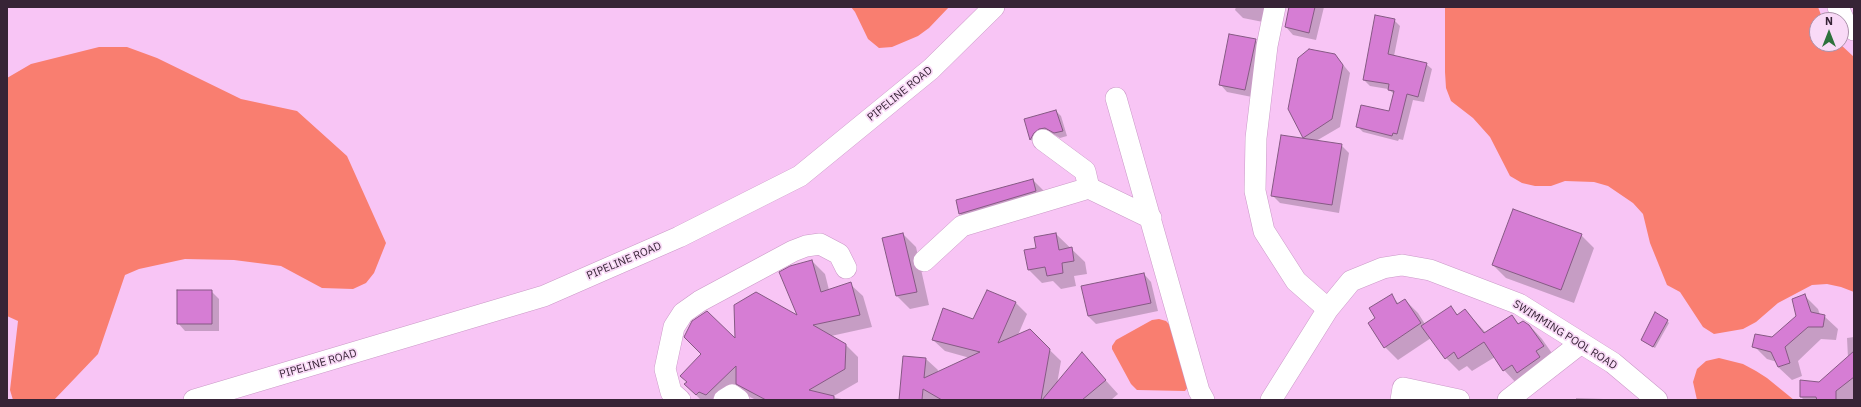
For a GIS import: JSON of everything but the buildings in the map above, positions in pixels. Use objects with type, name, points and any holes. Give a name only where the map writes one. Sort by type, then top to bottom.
[{"type":"lane","name":"PIPELINE ROAD","points":[[194,400],[544,296],[679,237],[800,176],[931,69],[994,7]]},
{"type":"lane","points":[[1275,7],[1267,46],[1256,138],[1255,191],[1264,231],[1296,281],[1328,309]]},
{"type":"lane","points":[[1838,7],[1845,23],[1854,30]]},
{"type":"lane","points":[[1116,98],[1199,391],[1204,400]]},
{"type":"lane","points":[[1043,140],[1085,172],[1089,188]]},
{"type":"lane","points":[[924,261],[962,226],[1089,188],[1151,218]]},
{"type":"lane","points":[[680,400],[671,392],[665,369],[674,327],[683,313],[700,301],[793,251],[806,246],[820,244],[839,254],[846,268]]},
{"type":"lane","name":"SWIMMING POOL ROAD","points":[[1270,400],[1328,309],[1351,281],[1383,268],[1402,265],[1430,270],[1519,304],[1613,363],[1657,400]]},
{"type":"lane","points":[[1508,400],[1581,343]]},
{"type":"lane","points":[[1401,400],[1403,388],[1459,400]]},
{"type":"lane","points":[[724,400],[732,395],[739,400]]},
{"type":"shaded area","points":[[851,7],[949,7],[929,28],[918,36],[892,47],[879,48],[868,39]]},
{"type":"shaded area","points":[[1445,7],[1818,7],[1820,12],[1809,12],[1809,52],[1849,52],[1854,57],[1854,292],[1827,284],[1812,285],[1778,303],[1756,322],[1743,329],[1714,334],[1703,327],[1680,292],[1667,285],[1650,243],[1643,214],[1633,203],[1608,186],[1594,182],[1565,181],[1551,186],[1535,186],[1522,183],[1510,176],[1490,137],[1473,118],[1451,101],[1446,88]]},
{"type":"shaded area","points":[[99,47],[127,47],[157,58],[241,99],[297,111],[347,156],[386,243],[374,273],[366,283],[353,289],[322,288],[281,266],[234,260],[185,259],[139,269],[125,275],[98,354],[54,400],[13,400],[10,390],[18,321],[7,316],[7,78],[31,64]]},
{"type":"shaded area","points":[[1159,319],[1166,321],[1172,327],[1189,386],[1185,391],[1137,390],[1131,384],[1112,349],[1112,346],[1116,340],[1152,320]]},
{"type":"shaded area","points":[[1719,358],[1743,364],[1756,371],[1794,400],[1697,400],[1693,382],[1697,369],[1706,361]]}]
